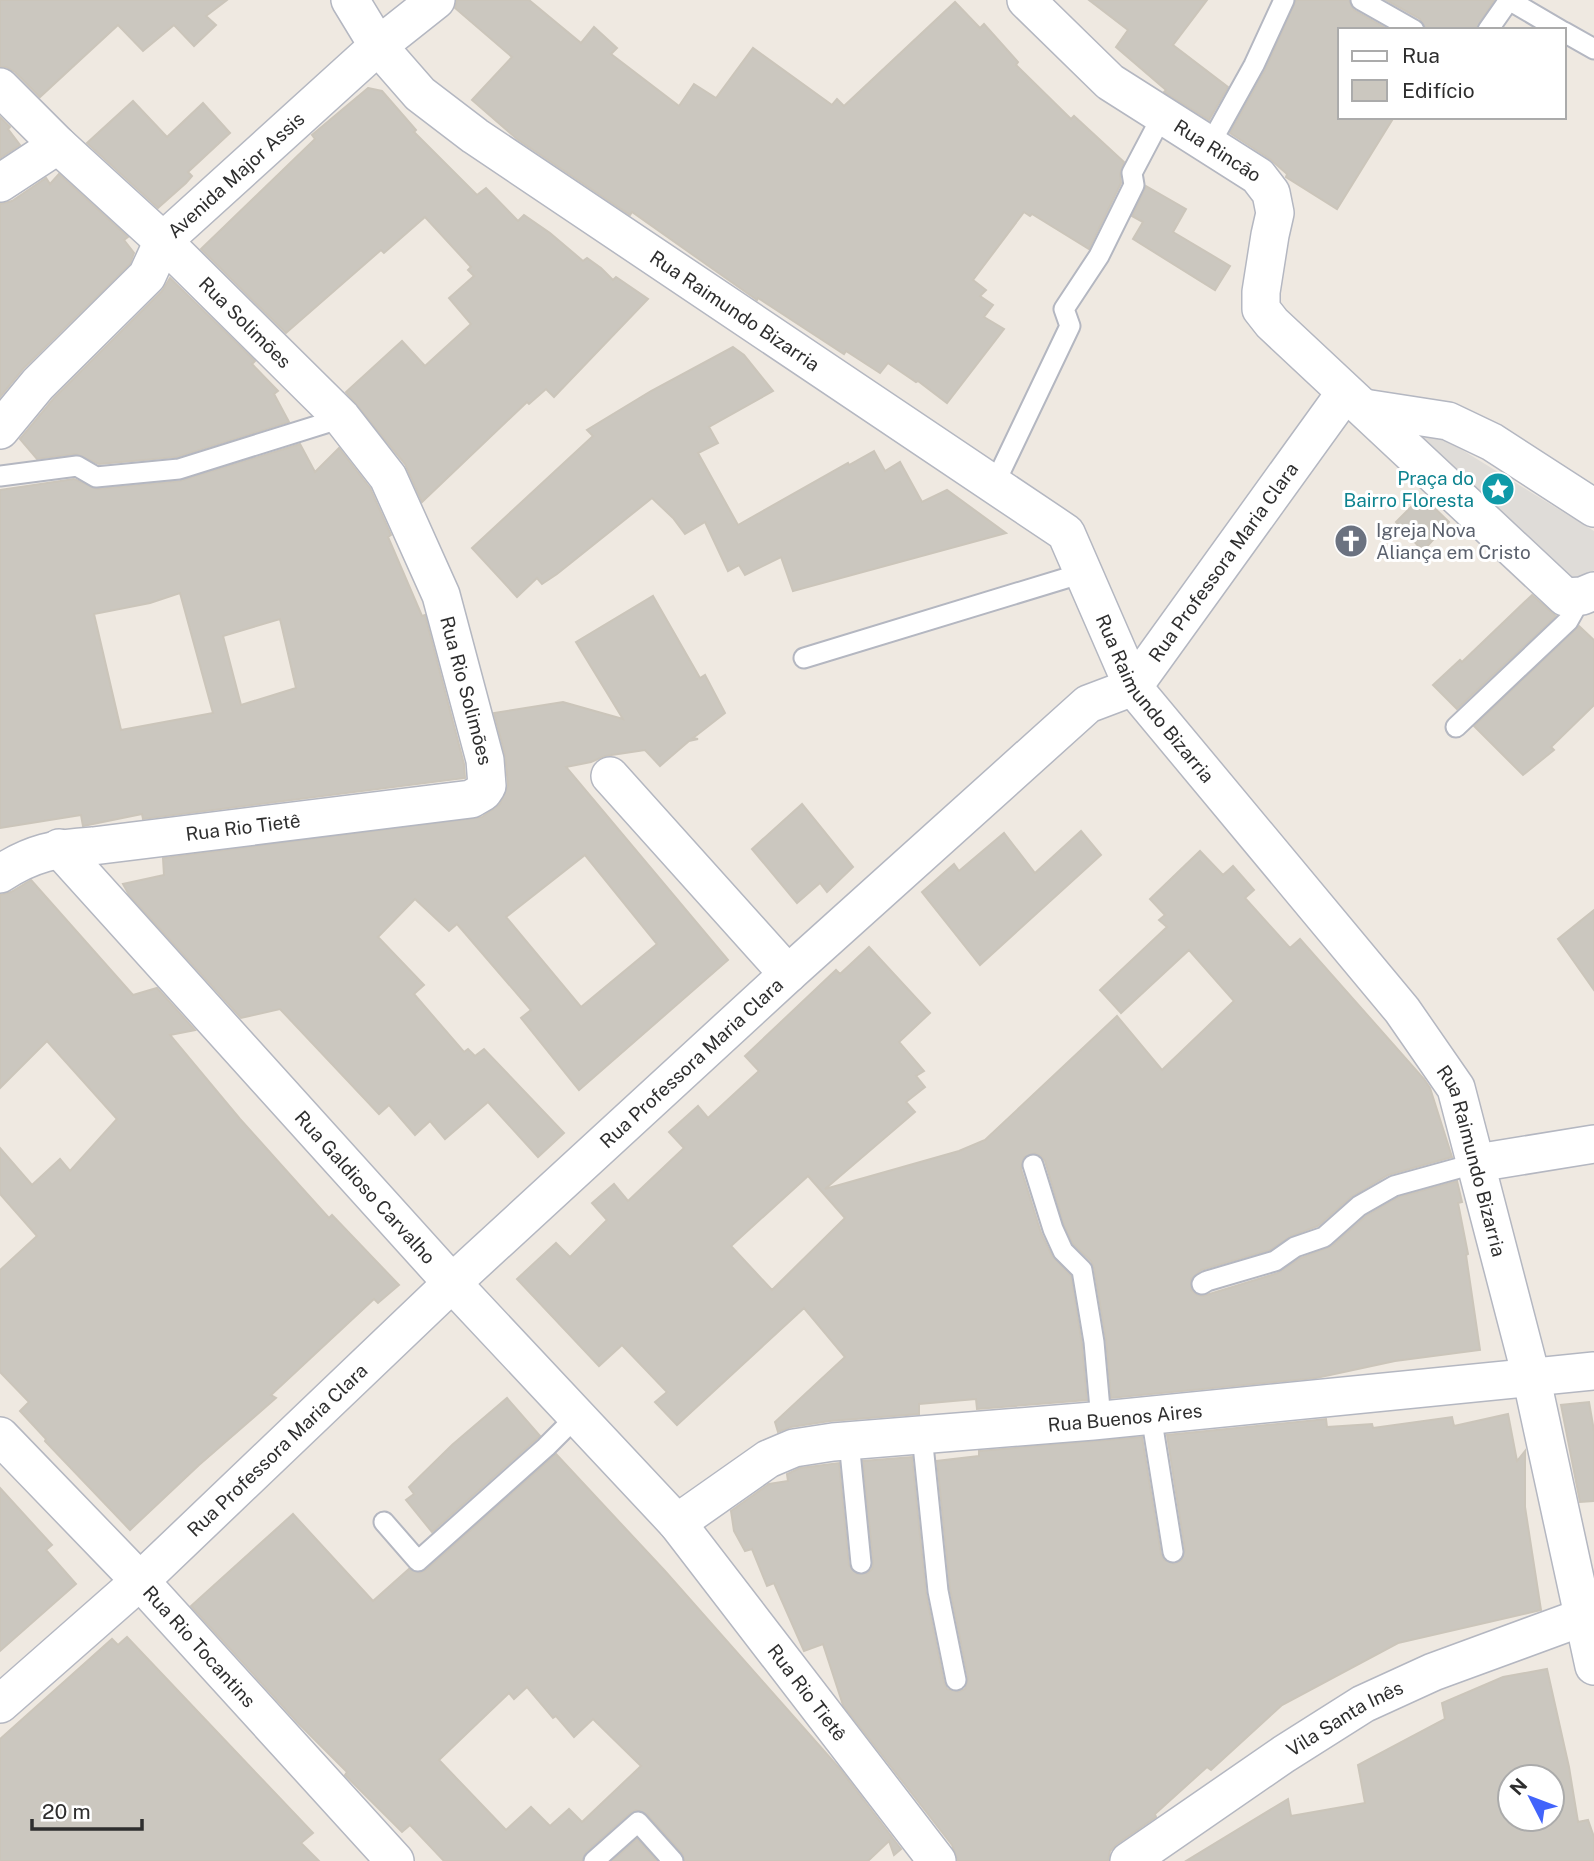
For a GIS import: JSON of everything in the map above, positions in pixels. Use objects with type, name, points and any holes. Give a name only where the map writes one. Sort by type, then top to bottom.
[{"type":"street","name":"Rua Raimundo Bizarria","points":[[350,0],[378,46],[420,94],[475,136],[1066,533],[1133,687],[1402,1010],[1456,1088],[1531,1376],[1594,1666]]},
{"type":"street","name":"Avenida Major Assis","points":[[0,429],[38,384],[147,276],[163,242],[378,46],[436,0]]},
{"type":"street","name":"Rua Rincão","points":[[1026,0],[1110,82],[1258,176],[1271,193],[1275,213],[1261,292],[1261,309],[1272,323],[1565,597],[1588,593]]},
{"type":"street","name":"Rua Solimões","points":[[0,87],[342,418],[388,477],[441,596]]},
{"type":"street","points":[[0,183],[58,145]]},
{"type":"street","points":[[1354,401],[1448,421],[1492,442],[1594,508]]},
{"type":"street","name":"Rua Professora Maria Clara","points":[[0,1704],[140,1581],[452,1283],[788,974],[1088,704],[1133,687],[1354,401]]},
{"type":"street","name":"Rua Rio Solimões","points":[[441,596],[485,760],[487,786]]},
{"type":"street","points":[[610,776],[788,974]]},
{"type":"street","name":"Rua Rio Tietê","points":[[0,874],[32,856],[59,848],[471,799],[483,792],[487,786]]},
{"type":"street","name":"Rua Galdioso Carvalho","points":[[59,848],[452,1283],[677,1523]]},
{"type":"street","points":[[1477,1163],[1594,1144]]},
{"type":"street","name":"Rua Buenos Aires","points":[[677,1523],[768,1459],[794,1448],[1594,1371]]},
{"type":"street","name":"Rua Rio Tocantins","points":[[0,1436],[140,1581],[395,1861]]},
{"type":"street","name":"Rua Rio Tietê","points":[[677,1523],[937,1861]]},
{"type":"street","name":"Vila Santa Inês","points":[[1129,1861],[1284,1754],[1363,1704],[1433,1672],[1583,1617]]},
{"type":"lane","points":[[1209,146],[1254,65],[1284,0]]},
{"type":"lane","points":[[1361,0],[1410,28]]},
{"type":"lane","points":[[1489,28],[1509,0],[1557,28]]},
{"type":"lane","points":[[1566,33],[1594,49]]},
{"type":"lane","points":[[994,485],[1070,326],[1064,309],[1098,256],[1135,185],[1132,173],[1162,116]]},
{"type":"lane","points":[[0,476],[77,466],[96,477],[179,469],[342,418]]},
{"type":"lane","points":[[804,658],[1083,573]]},
{"type":"lane","points":[[1456,727],[1568,621],[1588,593]]},
{"type":"lane","points":[[1202,1284],[1275,1261],[1295,1247],[1324,1237],[1359,1206],[1394,1186],[1477,1163]]},
{"type":"lane","points":[[1033,1165],[1053,1229],[1063,1251],[1082,1270],[1094,1342],[1101,1420]]},
{"type":"lane","points":[[1151,1415],[1173,1552]]},
{"type":"lane","points":[[384,1522],[418,1561],[500,1490],[577,1416]]},
{"type":"lane","points":[[922,1435],[938,1591],[956,1680]]},
{"type":"lane","points":[[849,1441],[861,1563]]},
{"type":"lane","points":[[594,1861],[638,1822],[673,1861]]},
{"type":"shaded area","name":"Praça do Bairro Floresta","points":[[1420,435],[1446,440],[1594,531],[1594,570],[1581,583],[1564,582],[1427,448]]},
{"type":"building","points":[[0,0],[227,0],[206,16],[216,25],[194,46],[174,25],[143,51],[118,25],[40,97],[15,72],[0,67]]},
{"type":"building","points":[[457,0],[529,0],[581,43],[594,27],[617,48],[611,54],[679,106],[694,84],[716,98],[753,48],[832,105],[837,99],[844,106],[955,2],[980,28],[984,24],[1018,62],[1016,65],[1071,119],[1074,116],[1124,162],[1120,174],[1121,183],[1089,249],[1032,214],[1030,216],[1024,212],[973,280],[986,290],[980,296],[993,305],[984,317],[1004,329],[947,403],[888,363],[880,373],[846,351],[844,354],[758,298],[757,300],[632,212],[630,215],[517,139],[472,100],[512,57],[455,8]]},
{"type":"building","points":[[1089,0],[1207,0],[1173,45],[1228,87],[1209,120],[1164,92],[1166,90],[1116,47],[1128,30]]},
{"type":"building","points":[[1296,0],[1349,0],[1354,10],[1386,28],[1338,28],[1338,119],[1393,119],[1337,209],[1286,177],[1287,174],[1270,159],[1230,133],[1265,70]]},
{"type":"building","points":[[1386,0],[1494,0],[1477,28],[1425,28],[1420,19]]},
{"type":"building","points":[[368,88],[382,91],[416,130],[414,132],[477,195],[486,188],[518,221],[524,215],[583,261],[587,258],[613,280],[616,277],[648,299],[554,397],[546,389],[529,404],[527,402],[422,502],[405,464],[346,392],[402,341],[425,366],[471,324],[449,298],[474,276],[468,270],[471,267],[425,217],[384,253],[381,250],[286,333],[201,249],[315,139],[312,135]]},
{"type":"building","points":[[133,101],[167,137],[203,103],[230,133],[188,172],[192,176],[158,208],[87,143]]},
{"type":"building","points":[[0,117],[10,127],[8,129],[20,145],[0,158]]},
{"type":"building","points":[[59,174],[128,237],[124,240],[134,253],[130,264],[23,369],[0,397],[0,204],[12,201],[46,178],[50,184]]},
{"type":"building","points":[[1146,186],[1186,209],[1173,232],[1230,266],[1215,290],[1133,239],[1143,222],[1132,216]]},
{"type":"building","points":[[170,278],[255,361],[252,364],[278,391],[274,394],[289,422],[177,457],[99,464],[76,454],[37,459],[20,439],[54,398],[162,291]]},
{"type":"building","points":[[733,347],[744,355],[773,391],[709,427],[718,443],[698,453],[738,525],[874,451],[885,471],[900,462],[922,502],[947,490],[1006,533],[793,591],[781,557],[745,575],[739,565],[728,571],[705,522],[685,534],[652,498],[557,574],[542,584],[537,578],[517,597],[472,548],[593,436],[587,430],[651,391]]},
{"type":"building","points":[[300,444],[315,472],[339,448],[370,488],[422,616],[425,615],[464,764],[465,778],[143,819],[142,814],[83,826],[81,815],[0,828],[0,490],[74,479],[97,489],[180,481]],"holes":[[[180,593],[213,713],[121,730],[94,614],[150,603]],[[280,619],[296,688],[241,705],[223,636]]]},
{"type":"building","points":[[1422,496],[1449,522],[1423,551],[1396,522]]},
{"type":"building","points":[[1532,595],[1556,616],[1457,709],[1433,685],[1460,660],[1462,662]]},
{"type":"building","points":[[653,596],[700,678],[705,675],[725,713],[693,738],[698,739],[689,741],[660,766],[645,750],[605,756],[566,767],[728,960],[579,1090],[521,1018],[531,1010],[457,924],[449,931],[415,899],[378,937],[424,985],[414,994],[464,1052],[468,1049],[475,1056],[484,1049],[564,1133],[538,1157],[488,1102],[445,1139],[430,1121],[415,1135],[389,1105],[379,1114],[280,1009],[241,1018],[129,895],[123,884],[164,875],[163,858],[482,817],[500,804],[508,785],[505,755],[494,713],[563,702],[623,719],[576,642]],"holes":[[[585,855],[657,944],[581,1007],[506,917]]]},
{"type":"building","points":[[1579,626],[1594,640],[1594,705],[1551,747],[1554,750],[1523,775],[1474,726]]},
{"type":"building","points":[[802,804],[853,867],[827,892],[820,883],[797,903],[752,849]]},
{"type":"building","points":[[1081,831],[1101,855],[980,965],[922,892],[954,864],[959,871],[1004,833],[1035,873]]},
{"type":"building","points":[[1200,851],[1223,875],[1233,866],[1254,890],[1245,898],[1290,948],[1300,939],[1424,1079],[1430,1088],[1452,1157],[1388,1175],[1351,1197],[1318,1226],[1291,1236],[1270,1250],[1201,1270],[1191,1279],[1191,1290],[1203,1296],[1278,1273],[1301,1258],[1332,1246],[1366,1216],[1399,1197],[1457,1181],[1462,1202],[1458,1203],[1468,1254],[1466,1255],[1480,1350],[1395,1361],[1316,1378],[1111,1398],[1106,1340],[1094,1268],[1091,1261],[1073,1244],[1064,1225],[1045,1161],[1035,1153],[1024,1157],[1021,1169],[1041,1233],[1052,1256],[1071,1276],[1082,1344],[1087,1400],[977,1409],[976,1399],[919,1404],[919,1414],[830,1421],[791,1427],[778,1432],[775,1422],[845,1357],[804,1308],[677,1425],[655,1402],[667,1392],[622,1345],[599,1366],[517,1279],[556,1243],[570,1257],[607,1220],[592,1203],[614,1184],[628,1201],[684,1148],[669,1132],[698,1106],[708,1118],[759,1071],[745,1056],[836,970],[840,974],[869,947],[930,1013],[899,1042],[924,1071],[916,1076],[925,1087],[906,1102],[915,1112],[825,1189],[959,1151],[985,1140],[1117,1016],[1162,1070],[1234,1001],[1189,950],[1121,1013],[1100,990],[1167,927],[1159,920],[1165,915],[1150,899]],"holes":[[[808,1176],[845,1218],[772,1290],[731,1246]]]},
{"type":"building","points":[[31,880],[133,995],[157,988],[195,1030],[170,1035],[240,1119],[329,1218],[332,1215],[399,1285],[378,1303],[374,1299],[271,1395],[276,1398],[130,1530],[20,1411],[29,1402],[0,1372],[0,1270],[37,1236],[0,1194],[0,1148],[32,1185],[60,1159],[70,1171],[117,1119],[47,1041],[0,1088],[0,895]]},
{"type":"building","points":[[1594,910],[1594,990],[1558,939]]},
{"type":"building","points":[[507,1398],[540,1436],[432,1532],[406,1500],[414,1494],[409,1487],[452,1445]]},
{"type":"building","points":[[1589,1402],[1594,1431],[1594,1501],[1580,1502],[1561,1405]]},
{"type":"building","points":[[1508,1414],[1517,1461],[1525,1451],[1525,1507],[1541,1610],[1398,1643],[1282,1705],[1211,1770],[1207,1767],[1155,1814],[1156,1817],[1117,1844],[1110,1851],[1108,1861],[958,1861],[952,1845],[843,1705],[823,1644],[804,1651],[774,1583],[767,1586],[752,1549],[745,1551],[734,1531],[731,1511],[769,1484],[788,1481],[787,1474],[800,1468],[839,1463],[849,1565],[857,1574],[868,1573],[873,1562],[863,1461],[912,1457],[926,1593],[944,1682],[947,1689],[958,1692],[965,1689],[968,1678],[950,1589],[937,1461],[979,1456],[979,1451],[1142,1437],[1161,1554],[1164,1560],[1174,1564],[1181,1561],[1185,1550],[1167,1435],[1326,1419],[1327,1427],[1372,1424],[1373,1428],[1452,1417],[1454,1426]]},
{"type":"building","points":[[556,1454],[665,1571],[840,1769],[901,1849],[894,1855],[889,1841],[868,1861],[685,1861],[682,1853],[647,1814],[636,1810],[586,1852],[582,1861],[444,1861],[410,1825],[402,1832],[345,1775],[347,1772],[297,1722],[191,1606],[293,1514],[373,1601],[409,1569],[420,1573]],"holes":[[[527,1687],[553,1718],[556,1716],[574,1737],[593,1719],[641,1766],[582,1822],[569,1809],[550,1826],[531,1807],[506,1830],[439,1760],[509,1693],[514,1699]]]},
{"type":"building","points":[[0,1488],[52,1545],[46,1550],[76,1584],[0,1651]]},
{"type":"building","points":[[127,1637],[313,1833],[301,1843],[319,1861],[0,1861],[0,1739],[112,1639],[118,1645]]},
{"type":"building","points":[[1547,1669],[1569,1767],[1578,1822],[1588,1820],[1594,1837],[1594,1861],[1186,1861],[1288,1799],[1291,1816],[1365,1803],[1358,1765],[1445,1719],[1442,1703],[1503,1677]]},
{"type":"building","points":[[637,1839],[657,1861],[612,1861]]},
{"type":"place","name":"Praça do Bairro Floresta","points":[[1498,489]]},
{"type":"place","name":"Igreja Nova Aliança em Cristo","points":[[1351,541]]}]
